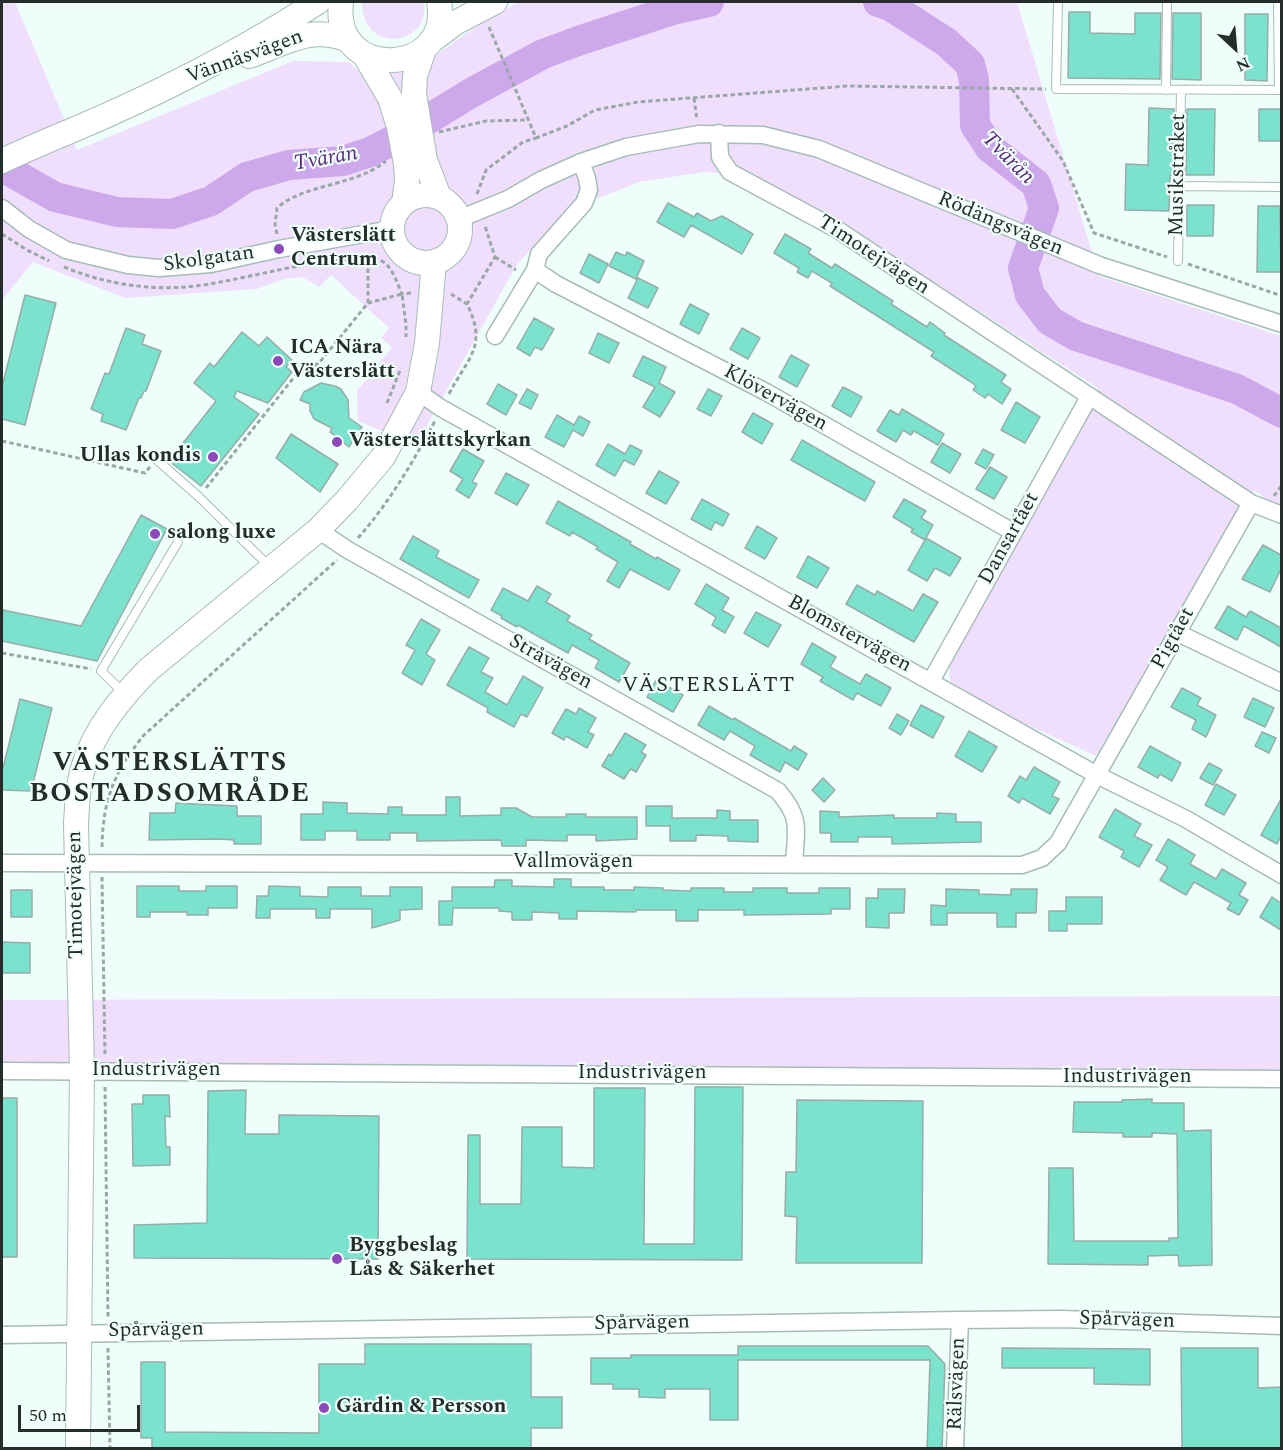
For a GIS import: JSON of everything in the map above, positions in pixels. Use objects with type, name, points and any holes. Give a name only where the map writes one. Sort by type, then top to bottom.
[{"type":"street","name":"Vännäsvägen","points":[[168,86],[261,36],[318,2]]},
{"type":"street","points":[[341,2],[340,15],[343,28],[390,98],[399,127],[415,162],[439,197],[454,210],[470,215]]},
{"type":"street","points":[[404,203],[407,181],[415,162],[415,76],[427,45],[438,26],[439,2]]},
{"type":"street","name":"Vännäsvägen","points":[[168,86],[312,33],[325,33],[379,60],[394,61],[410,57],[455,23],[491,12]]},
{"type":"street","points":[[2,160],[74,130],[168,86]]},
{"type":"street","points":[[439,197],[416,196],[404,203],[396,213],[393,229],[394,242],[404,255],[418,262],[434,262],[444,258],[458,241],[460,230],[470,215],[581,162],[626,147],[699,134],[719,133]]},
{"type":"street","name":"Rödängsvägen","points":[[719,133],[763,135],[819,149],[1099,265],[1281,324]]},
{"type":"street","name":"Timotejvägen","points":[[719,133],[720,157],[730,172],[838,230],[1251,503],[1281,515]]},
{"type":"street","points":[[495,336],[532,274],[539,254],[584,203],[588,190],[587,178],[581,162]]},
{"type":"street","name":"Skolgatan","points":[[2,208],[29,229],[66,250],[128,265],[159,268],[211,264],[279,249],[393,229]]},
{"type":"street","name":"Timotejvägen","points":[[78,1449],[80,1334],[94,1070],[76,862],[78,793],[84,764],[106,720],[125,694],[148,669],[318,530],[383,457],[418,392],[427,343],[434,262]]},
{"type":"street","name":"Klövervägen","points":[[532,274],[556,284],[766,392],[1013,532]]},
{"type":"street","name":"Blomstervägen","points":[[418,392],[441,408],[1097,775],[1186,819],[1281,875]]},
{"type":"street","name":"Dansartået","points":[[931,681],[1089,397]]},
{"type":"street","name":"Pigtået","points":[[1097,775],[1251,503]]},
{"type":"street","name":"Stråvägen","points":[[318,530],[348,550],[778,791],[791,807],[797,825],[794,864]]},
{"type":"street","points":[[1178,633],[1281,683]]},
{"type":"street","name":"Vallmovägen","points":[[2,863],[1022,864],[1042,858],[1058,843],[1097,775]]},
{"type":"street","name":"Industrivägen","points":[[2,1071],[1281,1079]]},
{"type":"street","name":"Spårvägen","points":[[2,1335],[1061,1319],[1281,1326]]},
{"type":"street","name":"Rälsvägen","points":[[955,1449],[960,1320]]},
{"type":"lane","points":[[1058,2],[1056,89],[1280,90],[1278,2]]},
{"type":"lane","points":[[1167,2],[1167,90]]},
{"type":"lane","name":"Musikstråket","points":[[1178,261],[1181,90]]},
{"type":"lane","points":[[1179,186],[1281,187]]},
{"type":"lane","points":[[157,460],[200,497],[272,569]]},
{"type":"lane","points":[[125,694],[101,671],[177,542]]},
{"type":"path","points":[[491,12],[500,51],[536,138]]},
{"type":"path","points":[[532,274],[495,257],[470,215],[480,181],[486,170],[523,142],[567,126],[595,110],[638,102],[847,86],[1056,89]]},
{"type":"path","points":[[1012,89],[1063,161],[1094,233],[1281,296]]},
{"type":"path","points":[[694,98],[699,134]]},
{"type":"path","points":[[110,1449],[108,1332],[94,1070],[102,822],[110,790],[125,759],[143,736],[348,550],[374,520],[405,473],[474,350],[477,338],[476,326],[467,304],[495,257]]},
{"type":"path","points":[[368,258],[368,303]]},
{"type":"path","points":[[200,497],[295,376],[320,363],[368,303],[402,294],[406,325],[405,342]]},
{"type":"path","points":[[386,408],[402,361]]},
{"type":"path","points":[[2,441],[145,473],[157,460]]},
{"type":"path","points":[[2,653],[101,671]]},
{"type":"shaded area","points":[[2,2],[15,2],[77,150],[293,61],[349,62],[371,81],[430,59],[474,28],[518,2],[1017,2],[1099,276],[1281,336],[1281,505],[1266,499],[1254,490],[1096,756],[957,693],[950,680],[949,659],[1098,388],[833,217],[749,176],[704,172],[639,182],[564,212],[516,266],[416,445],[358,421],[357,391],[392,347],[381,338],[389,328],[331,275],[319,287],[302,277],[284,279],[257,289],[125,298],[33,262],[2,300]]},
{"type":"shaded area","points":[[362,2],[424,2],[423,17],[417,28],[407,36],[396,39],[383,37],[373,31],[365,19]]},
{"type":"shaded area","points":[[1281,996],[1281,1079],[2,1071],[2,1000]]},
{"type":"building","points":[[1069,12],[1090,12],[1090,33],[1135,34],[1135,13],[1161,13],[1160,79],[1068,78]]},
{"type":"building","points":[[1173,13],[1201,13],[1201,80],[1172,79]]},
{"type":"building","points":[[1245,14],[1268,14],[1267,81],[1245,80]]},
{"type":"building","points":[[1149,108],[1174,109],[1173,175],[1170,175],[1169,211],[1125,210],[1126,164],[1148,165]]},
{"type":"building","points":[[1187,109],[1215,109],[1214,175],[1186,175]]},
{"type":"building","points":[[1259,109],[1281,109],[1281,141],[1259,141]]},
{"type":"building","points":[[668,203],[694,217],[697,213],[711,221],[722,216],[753,234],[742,254],[691,225],[684,237],[657,222]]},
{"type":"building","points":[[1187,205],[1214,205],[1213,236],[1187,236]]},
{"type":"building","points":[[1258,206],[1280,206],[1281,272],[1257,272]]},
{"type":"building","points":[[785,234],[811,249],[808,253],[832,268],[835,264],[893,301],[891,304],[927,327],[930,322],[945,333],[944,335],[1006,375],[1001,382],[1011,389],[1002,404],[988,394],[985,398],[973,390],[976,386],[931,356],[934,352],[830,286],[832,283],[812,271],[808,278],[797,272],[799,268],[774,253]]},
{"type":"building","points":[[616,252],[625,256],[627,252],[644,261],[636,279],[609,266]]},
{"type":"building","points":[[589,254],[608,264],[599,283],[580,273]]},
{"type":"building","points":[[638,278],[658,288],[648,308],[628,298]]},
{"type":"building","points":[[25,295],[56,303],[25,425],[2,419],[2,387]]},
{"type":"building","points":[[690,304],[709,314],[699,334],[680,324]]},
{"type":"building","points":[[534,318],[554,329],[542,350],[535,347],[530,356],[517,348]]},
{"type":"building","points":[[126,328],[145,335],[142,344],[161,351],[146,391],[139,398],[126,430],[101,421],[103,414],[91,409],[105,373],[109,374]]},
{"type":"building","points":[[742,328],[760,338],[748,359],[730,349]]},
{"type":"building","points":[[242,332],[259,346],[267,337],[292,360],[286,367],[292,372],[268,403],[237,391],[234,397],[259,414],[201,486],[169,461],[216,401],[194,383],[210,363],[214,367]]},
{"type":"building","points":[[598,333],[619,343],[609,363],[589,353]]},
{"type":"building","points":[[791,355],[809,365],[797,387],[779,377]]},
{"type":"building","points":[[643,356],[666,367],[659,383],[675,392],[660,417],[643,407],[655,387],[633,376]]},
{"type":"building","points":[[321,383],[341,389],[348,400],[349,418],[362,427],[349,447],[330,432],[332,428],[314,419],[310,411],[310,404],[300,400],[304,392]]},
{"type":"building","points":[[498,384],[517,395],[506,415],[487,404]]},
{"type":"building","points":[[843,387],[862,397],[851,417],[832,406]]},
{"type":"building","points":[[527,389],[538,395],[531,409],[519,403]]},
{"type":"building","points":[[708,389],[722,396],[711,416],[697,409]]},
{"type":"building","points":[[1016,402],[1040,417],[1025,443],[1001,430]]},
{"type":"building","points":[[902,409],[944,434],[938,445],[914,431],[911,435],[903,430],[896,442],[877,431],[890,410],[899,415]]},
{"type":"building","points":[[753,413],[773,424],[762,444],[742,432]]},
{"type":"building","points":[[557,415],[574,425],[579,416],[590,422],[583,436],[573,430],[564,447],[545,437]]},
{"type":"building","points":[[291,434],[338,464],[320,492],[276,458]]},
{"type":"building","points":[[802,440],[875,482],[865,501],[791,460]]},
{"type":"building","points":[[942,443],[961,454],[950,473],[931,462]]},
{"type":"building","points":[[608,444],[625,454],[630,445],[642,451],[634,465],[624,460],[615,476],[596,465]]},
{"type":"building","points":[[463,449],[484,461],[472,482],[477,484],[469,498],[456,490],[463,479],[450,471]]},
{"type":"building","points":[[983,449],[994,455],[986,469],[975,463]]},
{"type":"building","points":[[990,467],[1007,477],[994,499],[976,489]]},
{"type":"building","points":[[659,471],[679,482],[666,504],[646,493]]},
{"type":"building","points":[[506,473],[529,485],[517,505],[495,493]]},
{"type":"building","points":[[702,499],[729,514],[723,526],[715,522],[711,530],[691,519]]},
{"type":"building","points":[[904,499],[926,511],[921,518],[933,525],[925,540],[911,532],[913,529],[893,517]]},
{"type":"building","points":[[558,501],[631,542],[630,544],[656,559],[657,557],[680,570],[669,590],[630,569],[619,588],[607,581],[618,562],[572,532],[570,536],[546,523]]},
{"type":"building","points":[[141,515],[167,529],[97,661],[2,641],[3,610],[81,626]]},
{"type":"building","points":[[757,526],[777,538],[765,559],[745,548]]},
{"type":"building","points":[[413,536],[439,551],[436,557],[479,580],[469,598],[400,559]]},
{"type":"building","points":[[926,538],[961,558],[950,576],[935,568],[927,581],[908,570]]},
{"type":"building","points":[[1263,545],[1281,555],[1281,569],[1270,592],[1242,579]]},
{"type":"building","points":[[808,556],[829,568],[817,588],[797,577]]},
{"type":"building","points":[[706,584],[729,598],[722,610],[734,617],[725,633],[712,625],[716,617],[695,604]]},
{"type":"building","points":[[857,585],[875,595],[877,591],[913,611],[923,594],[938,602],[914,642],[846,604]]},
{"type":"building","points":[[537,586],[551,594],[546,602],[570,616],[567,621],[592,635],[589,639],[630,663],[619,682],[595,668],[599,660],[572,645],[568,653],[518,625],[517,627],[491,610],[503,588],[528,601]]},
{"type":"building","points":[[1228,606],[1246,617],[1250,611],[1281,628],[1281,647],[1244,626],[1237,640],[1215,628]]},
{"type":"building","points":[[756,612],[781,625],[768,647],[744,633]]},
{"type":"building","points":[[421,619],[440,630],[426,654],[435,660],[422,685],[402,673],[415,650],[406,645]]},
{"type":"building","points":[[812,643],[836,657],[830,667],[860,684],[866,674],[891,688],[881,706],[857,693],[853,700],[820,681],[823,677],[801,664]]},
{"type":"building","points":[[469,647],[489,658],[481,672],[493,678],[485,692],[507,705],[523,676],[543,688],[527,717],[521,714],[514,727],[487,712],[488,708],[447,685]]},
{"type":"building","points":[[656,680],[683,695],[673,712],[647,697]]},
{"type":"building","points":[[1182,688],[1201,698],[1197,705],[1216,715],[1206,737],[1192,729],[1196,720],[1171,707]]},
{"type":"building","points":[[1253,698],[1274,708],[1265,727],[1244,717]]},
{"type":"building","points":[[20,699],[52,708],[31,791],[2,790],[2,772]]},
{"type":"building","points":[[921,705],[944,717],[933,738],[910,725]]},
{"type":"building","points":[[709,706],[791,751],[794,746],[807,754],[798,770],[785,762],[780,772],[750,755],[755,746],[730,731],[724,740],[698,725]]},
{"type":"building","points":[[579,708],[596,718],[588,732],[594,735],[587,748],[566,736],[564,740],[552,733],[566,709],[576,714]]},
{"type":"building","points":[[897,714],[909,721],[901,735],[889,728]]},
{"type":"building","points":[[969,731],[997,747],[982,772],[955,756]]},
{"type":"building","points":[[1262,732],[1276,738],[1269,753],[1255,746]]},
{"type":"building","points":[[625,733],[646,745],[641,752],[646,755],[636,772],[631,769],[624,779],[602,766]]},
{"type":"building","points":[[1150,746],[1181,763],[1172,781],[1160,774],[1158,778],[1138,767]]},
{"type":"building","points":[[1209,763],[1222,770],[1213,785],[1200,778]]},
{"type":"building","points":[[1034,767],[1060,782],[1052,796],[1059,799],[1050,814],[1022,798],[1019,803],[1008,796],[1020,776],[1026,780]]},
{"type":"building","points":[[823,778],[835,790],[824,802],[812,790]]},
{"type":"building","points":[[1216,784],[1236,795],[1224,815],[1205,805]]},
{"type":"building","points":[[446,797],[460,797],[460,816],[501,815],[501,808],[516,808],[532,817],[566,817],[566,814],[586,814],[586,817],[637,817],[637,839],[596,841],[596,835],[567,835],[567,841],[526,840],[526,846],[502,846],[501,840],[417,841],[417,833],[390,833],[390,840],[357,840],[357,831],[325,831],[325,840],[301,840],[301,814],[323,814],[323,802],[347,803],[347,813],[388,814],[388,807],[402,807],[402,815],[446,815]]},
{"type":"building","points":[[1281,799],[1281,836],[1277,844],[1261,835]]},
{"type":"building","points":[[176,803],[237,806],[237,816],[261,816],[261,844],[234,844],[234,840],[218,839],[149,840],[150,813],[175,813]]},
{"type":"building","points":[[646,806],[672,806],[672,818],[717,818],[717,810],[730,811],[730,820],[758,820],[758,842],[728,841],[728,836],[696,835],[696,841],[670,841],[670,826],[646,826]]},
{"type":"building","points":[[1115,809],[1141,824],[1134,836],[1152,845],[1139,867],[1121,857],[1124,851],[1099,837]]},
{"type":"building","points":[[820,811],[839,812],[839,817],[894,815],[894,818],[937,818],[937,813],[956,814],[956,822],[981,822],[981,842],[892,844],[892,837],[858,837],[858,842],[831,842],[831,833],[820,833]]},
{"type":"building","points":[[1168,839],[1195,855],[1190,864],[1216,879],[1222,869],[1246,883],[1239,895],[1248,900],[1239,915],[1227,909],[1231,903],[1194,882],[1186,895],[1160,880],[1168,867],[1156,860]]},
{"type":"building","points":[[554,879],[571,879],[571,887],[604,887],[604,890],[634,890],[634,887],[691,891],[691,888],[724,888],[724,892],[753,892],[753,888],[787,888],[787,893],[819,893],[819,888],[850,888],[850,909],[831,909],[831,914],[744,915],[744,910],[698,910],[698,921],[676,921],[676,910],[577,911],[577,919],[559,919],[559,913],[532,912],[532,920],[512,920],[512,912],[499,911],[499,908],[453,908],[452,925],[439,925],[439,901],[452,901],[452,887],[494,887],[495,880],[512,880],[512,886],[554,887]]},
{"type":"building","points":[[137,886],[179,886],[179,891],[206,891],[206,886],[237,886],[237,908],[208,908],[208,915],[187,915],[187,912],[150,912],[150,917],[137,917]]},
{"type":"building","points":[[269,886],[300,887],[300,896],[328,897],[328,887],[361,887],[361,896],[390,896],[390,887],[422,887],[422,909],[400,910],[400,920],[372,928],[372,909],[330,909],[330,918],[316,918],[316,909],[270,909],[270,918],[256,918],[257,896],[268,896]]},
{"type":"building","points":[[878,889],[905,889],[904,913],[889,913],[889,928],[866,927],[866,898],[878,898]]},
{"type":"building","points":[[946,889],[979,890],[979,894],[1011,895],[1011,889],[1037,889],[1036,913],[1016,913],[1016,927],[997,927],[997,913],[947,913],[947,925],[931,925],[931,905],[946,906]]},
{"type":"building","points":[[11,890],[32,890],[32,917],[11,917]]},
{"type":"building","points":[[1066,897],[1102,897],[1102,924],[1067,924],[1067,931],[1049,931],[1049,911],[1066,911]]},
{"type":"building","points":[[1272,897],[1281,903],[1281,930],[1260,917]]},
{"type":"building","points":[[2,942],[30,943],[30,973],[2,973]]},
{"type":"building","points":[[695,1087],[743,1087],[742,1260],[467,1259],[468,1135],[480,1135],[480,1204],[521,1204],[522,1127],[562,1127],[562,1167],[594,1168],[594,1088],[645,1088],[644,1244],[694,1244]]},
{"type":"building","points":[[246,1090],[245,1134],[279,1134],[279,1115],[379,1116],[378,1259],[134,1258],[134,1225],[207,1223],[208,1091]]},
{"type":"building","points":[[143,1095],[169,1095],[170,1117],[165,1116],[166,1147],[170,1147],[170,1165],[133,1166],[132,1104],[143,1104]]},
{"type":"building","points":[[2,1098],[17,1098],[17,1257],[2,1257]]},
{"type":"building","points":[[1152,1099],[1152,1103],[1184,1103],[1184,1131],[1211,1130],[1212,1265],[1179,1266],[1178,1255],[1148,1256],[1148,1265],[1048,1264],[1049,1168],[1073,1168],[1074,1241],[1169,1241],[1169,1238],[1178,1238],[1177,1134],[1152,1133],[1152,1137],[1123,1137],[1123,1133],[1073,1132],[1074,1102],[1122,1102],[1122,1100]]},
{"type":"building","points":[[797,1100],[923,1101],[922,1263],[796,1263],[797,1217],[785,1216],[786,1172],[796,1172]]},
{"type":"building","points":[[365,1344],[531,1344],[531,1397],[562,1397],[562,1428],[531,1428],[531,1449],[152,1449],[152,1438],[141,1438],[141,1362],[165,1362],[165,1432],[319,1433],[319,1364],[365,1364]]},
{"type":"building","points":[[738,1346],[928,1346],[945,1364],[942,1449],[927,1449],[930,1360],[738,1360],[738,1420],[710,1420],[710,1389],[665,1389],[665,1398],[639,1397],[639,1389],[613,1389],[613,1384],[591,1384],[591,1358],[631,1358],[631,1355],[738,1355]]},
{"type":"building","points":[[1002,1348],[1150,1349],[1150,1385],[1094,1384],[1094,1368],[1002,1368]]},
{"type":"building","points":[[1181,1348],[1258,1348],[1258,1388],[1281,1387],[1281,1449],[1182,1449]]},
{"type":"waterway","name":"Tvärån","points":[[2,167],[55,197],[117,212],[172,214],[211,201],[247,177],[289,165],[343,161],[370,152],[543,54],[676,9],[709,2]]},
{"type":"waterway","name":"Tvärån","points":[[878,2],[890,6],[946,42],[970,64],[974,80],[975,125],[990,148],[1036,184],[1044,208],[1023,268],[1030,295],[1050,321],[1076,336],[1237,389],[1282,413]]},
{"type":"place","name":"Västerslätt Centrum","points":[[279,249]]},
{"type":"place","name":"ICA Nära Västerslätt","points":[[278,361]]},
{"type":"place","name":"Västerslättskyrkan","points":[[337,442]]},
{"type":"place","name":"Ullas kondis","points":[[213,457]]},
{"type":"place","name":"salong luxe","points":[[155,534]]},
{"type":"place","name":"Byggbeslag Lås & Säkerhet","points":[[337,1259]]},
{"type":"place","name":"Gärdin & Persson","points":[[324,1408]]},
{"type":"district","name":"VÄSTERSLÄTT","points":[[709,687]]},
{"type":"district","name":"VÄSTERSLÄTTS BOSTADSOMRÅDE","points":[[170,780]]}]
